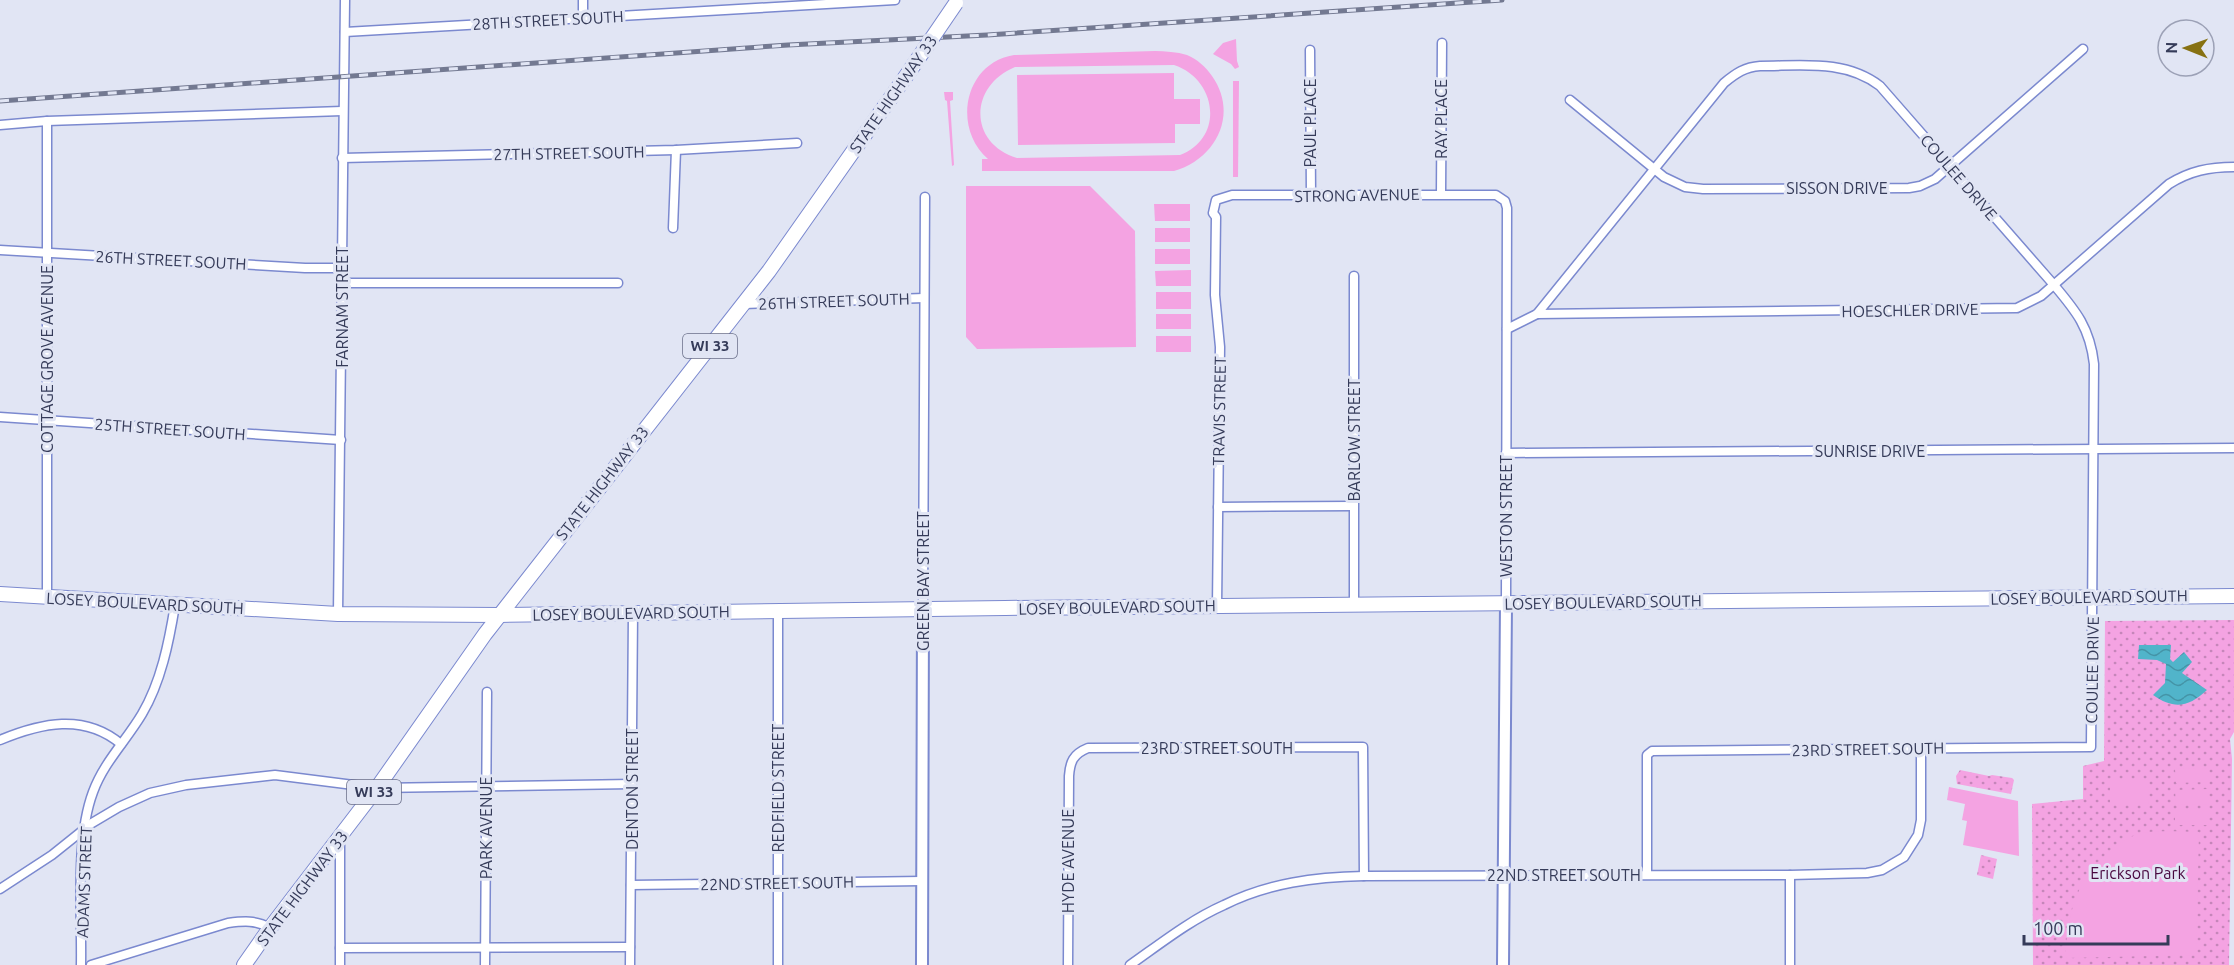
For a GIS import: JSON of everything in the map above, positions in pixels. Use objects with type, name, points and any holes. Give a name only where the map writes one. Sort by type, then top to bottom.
[{"type":"main road","name":"STATE HIGHWAY 33","points":[[244,965],[340,839],[499,615],[744,304],[817,204],[957,1]]},
{"type":"main road","name":"LOSEY BOULEVARD SOUTH","points":[[0,594],[338,614],[499,615],[2234,596]]},
{"type":"street","name":"FARNAM STREET","points":[[338,614],[345,0]]},
{"type":"street","points":[[583,0],[583,18]]},
{"type":"street","name":"28TH STREET SOUTH","points":[[345,32],[895,0]]},
{"type":"street","name":"RAY PLACE","points":[[1441,194],[1442,43]]},
{"type":"street","name":"SISSON DRIVE","points":[[1570,100],[1674,184],[1694,189],[1909,188],[1929,183],[2083,49]]},
{"type":"street","name":"PAUL PLACE","points":[[1310,50],[1311,196]]},
{"type":"street","name":"COULEE DRIVE","points":[[1507,329],[1537,314],[1724,83],[1740,70],[1760,66],[1835,66],[1863,74],[1886,93],[2054,285],[2081,319],[2091,344],[2094,364],[2094,597],[2091,747]]},
{"type":"street","points":[[0,125],[47,121],[342,111]]},
{"type":"street","name":"COTTAGE GROVE AVENUE","points":[[47,121],[47,597]]},
{"type":"street","name":"27TH STREET SOUTH","points":[[342,158],[676,150],[797,143]]},
{"type":"street","points":[[673,228],[676,150]]},
{"type":"street","name":"HOESCHLER DRIVE","points":[[1537,314],[2004,309],[2026,304],[2041,296],[2169,184],[2204,168],[2234,167]]},
{"type":"street","name":"STRONG AVENUE","points":[[1216,217],[1213,213],[1215,202],[1226,196],[1498,195],[1505,201],[1507,210]]},
{"type":"street","name":"GREEN BAY STREET","points":[[922,965],[925,197]]},
{"type":"street","name":"WESTON STREET","points":[[1503,965],[1507,210]]},
{"type":"street","name":"TRAVIS STREET","points":[[1216,217],[1215,296],[1220,347],[1217,606]]},
{"type":"street","name":"26TH STREET SOUTH","points":[[0,250],[343,268]]},
{"type":"street","name":"BARLOW STREET","points":[[1354,276],[1354,605]]},
{"type":"street","points":[[342,283],[618,283]]},
{"type":"street","name":"26TH STREET SOUTH","points":[[744,304],[924,298]]},
{"type":"street","name":"25TH STREET SOUTH","points":[[0,417],[341,440]]},
{"type":"street","name":"SUNRISE DRIVE","points":[[1506,453],[2234,448]]},
{"type":"street","points":[[1218,507],[1353,506]]},
{"type":"street","name":"ADAMS STREET","points":[[81,965],[82,833],[92,794],[107,762],[142,713],[158,678],[165,656],[175,605]]},
{"type":"street","name":"REDFIELD STREET","points":[[778,611],[778,965]]},
{"type":"street","name":"DENTON STREET","points":[[630,965],[633,613]]},
{"type":"street","name":"PARK AVENUE","points":[[485,965],[486,692]]},
{"type":"street","points":[[0,741],[32,729],[72,723],[104,731],[121,744]]},
{"type":"street","name":"23RD STREET SOUTH","points":[[1073,757],[1079,751],[1088,748],[1363,747],[1364,876]]},
{"type":"street","name":"23RD STREET SOUTH","points":[[1647,874],[1647,755],[1652,751],[2091,747]]},
{"type":"street","name":"22ND STREET SOUTH","points":[[1130,965],[1196,920],[1235,899],[1293,882],[1317,878],[1647,874],[1790,875],[1867,873],[1882,870],[1904,857],[1918,835],[1921,820],[1921,749]]},
{"type":"street","name":"HYDE AVENUE","points":[[1068,965],[1069,776],[1073,757]]},
{"type":"street","points":[[0,889],[82,833],[102,816],[134,799],[164,789],[264,775],[286,775],[377,788],[632,784]]},
{"type":"street","points":[[340,839],[340,965]]},
{"type":"street","points":[[1790,875],[1790,965]]},
{"type":"street","name":"22ND STREET SOUTH","points":[[631,885],[922,881]]},
{"type":"street","points":[[91,965],[228,923],[249,921],[270,928]]},
{"type":"street","points":[[340,948],[630,947]]},
{"type":"green space","points":[[1236,39],[1239,67],[1235,69],[1231,64],[1213,54],[1223,43]]},
{"type":"green space","points":[[1155,51],[1187,55],[1207,69],[1220,90],[1223,120],[1219,133],[1212,146],[1201,156],[1189,165],[1174,171],[982,171],[982,159],[988,159],[977,146],[970,131],[967,115],[969,98],[974,83],[984,70],[997,60],[1014,55]],"holes":[[[1174,65],[1188,72],[1207,95],[1210,109],[1209,123],[1204,136],[1194,147],[1180,155],[1017,158],[1001,151],[990,140],[983,128],[980,114],[982,100],[989,87],[1000,76],[1015,67]]]},
{"type":"green space","points":[[1174,73],[1174,99],[1200,99],[1200,124],[1175,124],[1175,143],[1018,145],[1017,75]]},
{"type":"green space","points":[[1233,81],[1239,81],[1238,177],[1233,177]]},
{"type":"green space","points":[[944,92],[953,92],[953,100],[950,101],[954,165],[952,166],[947,101]]},
{"type":"green space","points":[[966,186],[1090,186],[1135,231],[1136,347],[977,349],[966,337]]},
{"type":"green space","points":[[1154,204],[1190,204],[1190,221],[1155,221]]},
{"type":"green space","points":[[1155,228],[1190,228],[1190,242],[1155,242]]},
{"type":"green space","points":[[1155,249],[1190,249],[1190,264],[1155,264]]},
{"type":"green space","points":[[1191,270],[1191,286],[1156,286],[1155,271]]},
{"type":"green space","points":[[1156,292],[1191,292],[1191,309],[1156,309]]},
{"type":"green space","points":[[1156,314],[1191,314],[1191,329],[1156,329]]},
{"type":"green space","points":[[1156,336],[1191,336],[1191,352],[1156,352]]},
{"type":"green space","name":"Erickson Park","points":[[2234,620],[2234,732],[2230,739],[2232,759],[2229,965],[2033,965],[2032,804],[2083,799],[2083,766],[2104,761],[2105,621]]},
{"type":"green space","points":[[2208,768],[2208,782],[2176,783],[2175,769]]},
{"type":"green space","points":[[1960,770],[2012,778],[2014,780],[2011,794],[1957,784],[1956,776]]},
{"type":"green space","points":[[2110,781],[2149,781],[2148,804],[2110,804]]},
{"type":"green space","points":[[1949,787],[2018,801],[2019,856],[1963,845],[1967,821],[1962,820],[1965,804],[1947,800]]},
{"type":"green space","points":[[2208,789],[2208,804],[2176,805],[2175,790]]},
{"type":"green space","points":[[2175,810],[2208,810],[2208,825],[2175,825]]},
{"type":"green space","points":[[2199,832],[2196,955],[2065,958],[2076,897],[2083,883],[2101,859],[2124,841],[2139,834]]},
{"type":"green space","points":[[1981,855],[1997,859],[1993,879],[1977,875]]},
{"type":"water","points":[[2139,645],[2171,645],[2170,659],[2173,662],[2184,652],[2192,662],[2182,673],[2207,690],[2194,700],[2181,704],[2168,703],[2153,695],[2165,683],[2166,664],[2157,660],[2138,659]]},
{"type":"railway","points":[[0,101],[788,45],[987,35],[1502,0]]}]
